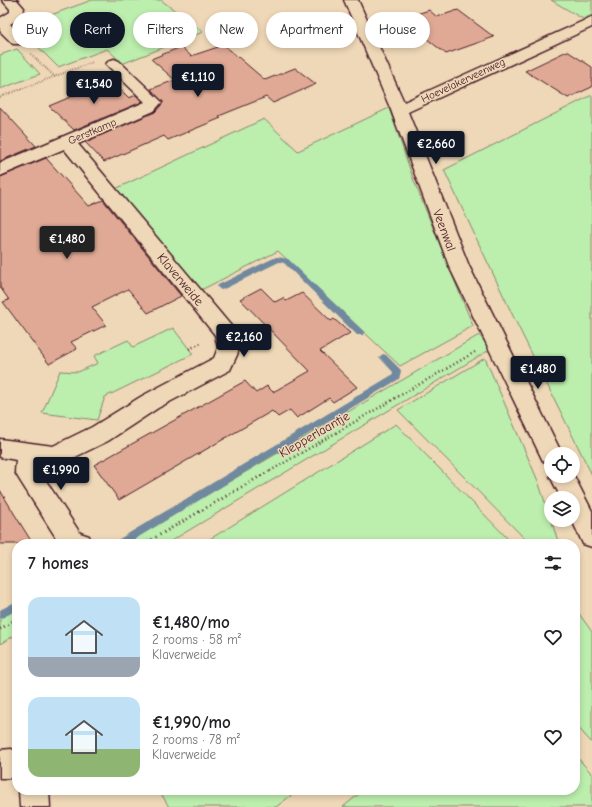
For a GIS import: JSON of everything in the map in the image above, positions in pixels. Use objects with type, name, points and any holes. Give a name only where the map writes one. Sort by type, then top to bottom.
[{"type":"street","points":[[9,0],[17,8],[17,14],[1,22],[12,34]]},
{"type":"street","name":"Veenwal","points":[[351,0],[399,110],[459,266],[548,447]]},
{"type":"street","name":"Hoevelakerveenweg","points":[[399,110],[592,21]]},
{"type":"street","name":"Gerstkamp","points":[[0,170],[148,108],[154,102],[114,64]]},
{"type":"street","name":"Klaverweide","points":[[0,448],[28,454],[55,456],[100,434],[150,402],[222,364],[228,356],[229,345],[225,332],[67,142]]},
{"type":"street","points":[[28,454],[27,472],[70,539]]},
{"type":"street","points":[[566,483],[592,536]]},
{"type":"street","points":[[0,764],[12,764]]},
{"type":"street","points":[[35,795],[36,807]]},
{"type":"path","points":[[25,48],[54,77]]},
{"type":"path","points":[[0,97],[106,57],[114,64]]},
{"type":"path","name":"Klepperlaantje","points":[[153,539],[495,341]]},
{"type":"path","points":[[0,629],[12,622]]},
{"type":"green space","points":[[92,0],[161,0],[177,12],[133,12],[133,48],[162,48],[119,65],[113,59],[117,58],[107,49],[58,67],[39,48],[62,48],[62,12],[59,12]]},
{"type":"green space","points":[[551,0],[592,0],[592,15],[583,19]]},
{"type":"green space","points":[[197,27],[203,32],[197,34]]},
{"type":"green space","points":[[17,49],[40,74],[0,89],[0,55]]},
{"type":"green space","points":[[592,95],[592,475],[580,451],[580,447],[578,447],[514,318],[444,170]]},
{"type":"green space","points":[[389,108],[414,181],[473,326],[400,366],[278,251],[199,291],[111,191],[264,119],[298,151]]},
{"type":"green space","points":[[173,328],[193,354],[105,397],[97,420],[42,413],[60,371],[78,372],[98,363],[94,356],[128,340],[133,347]]},
{"type":"green space","points":[[479,335],[491,349],[174,539],[132,539]]},
{"type":"green space","points":[[485,358],[538,481],[544,499],[544,527],[553,527],[557,539],[525,539],[398,410]]},
{"type":"green space","points":[[396,424],[508,539],[210,539]]},
{"type":"green space","points":[[12,609],[12,637],[0,644],[0,616]]},
{"type":"green space","points":[[580,615],[592,632],[592,743],[580,730]]},
{"type":"green space","points":[[580,761],[592,774],[592,807],[343,807],[358,795],[580,795]]},
{"type":"green space","points":[[162,795],[292,795],[276,807],[169,807]]},
{"type":"building","points":[[429,10],[437,17],[458,10],[494,37],[446,54],[430,41],[430,12],[423,12]]},
{"type":"building","points":[[178,48],[182,48],[191,56],[215,48],[228,48],[265,80],[295,68],[316,84],[273,103],[266,97],[219,116],[221,118],[168,140],[164,136],[104,162],[85,142],[155,112],[163,103],[151,89],[175,80],[151,59]]},
{"type":"building","points":[[567,51],[592,67],[592,87],[568,98],[525,71]]},
{"type":"building","points":[[111,80],[129,98],[136,95],[142,102],[74,130],[49,106]]},
{"type":"building","points":[[0,107],[36,146],[0,161]]},
{"type":"building","points":[[46,158],[89,206],[103,200],[181,296],[148,313],[128,289],[92,307],[106,325],[71,342],[77,349],[49,364],[3,302],[9,300],[0,287],[0,177]]},
{"type":"building","points":[[261,288],[275,302],[283,298],[286,301],[302,293],[331,321],[334,319],[350,333],[320,351],[357,387],[333,402],[329,398],[297,418],[290,410],[278,417],[272,411],[119,500],[94,465],[245,381],[256,393],[267,386],[273,392],[310,371],[240,299]]},
{"type":"building","points":[[0,490],[30,539],[12,539],[12,544],[0,544]]},
{"type":"waterway","points":[[221,287],[278,259],[286,261],[360,333]]},
{"type":"waterway","points":[[127,539],[396,377],[397,371],[383,357]]},
{"type":"waterway","points":[[0,615],[12,608]]}]
